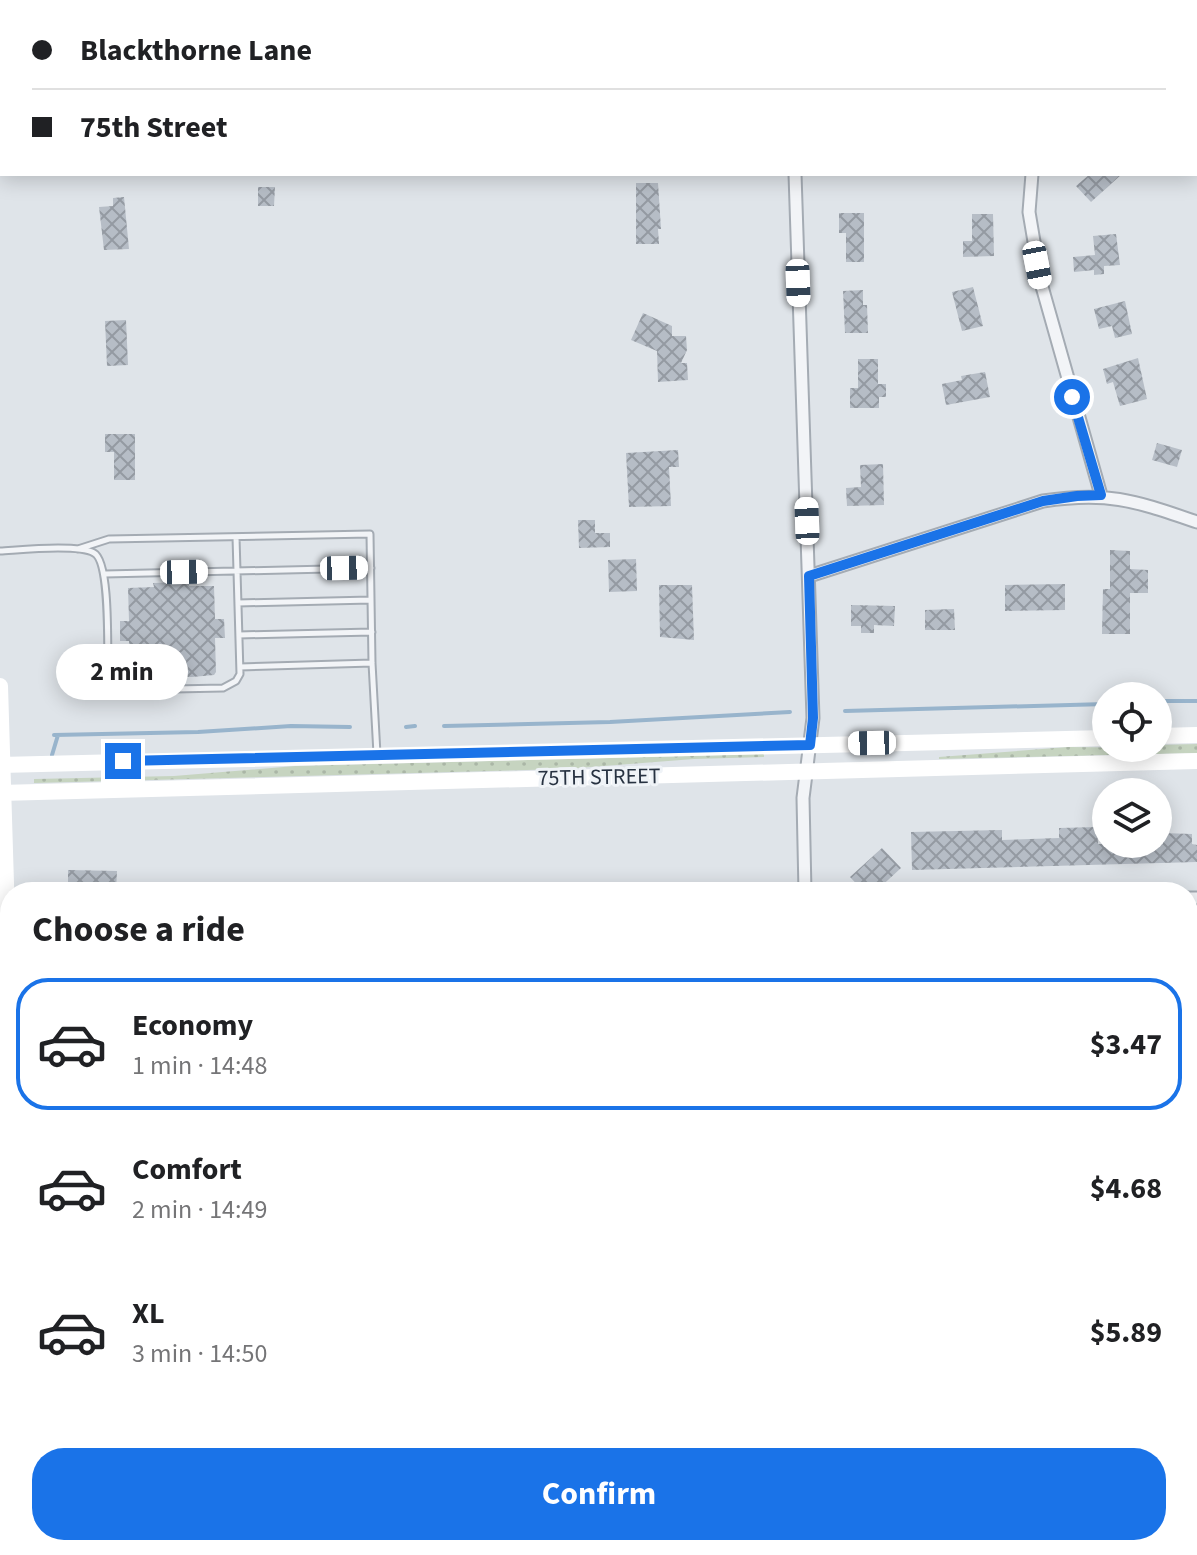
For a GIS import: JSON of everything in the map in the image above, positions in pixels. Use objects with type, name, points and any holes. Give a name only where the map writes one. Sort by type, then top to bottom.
[{"type":"main road","points":[[0,686],[5,882]]},
{"type":"main road","points":[[1172,736],[1197,735]]},
{"type":"main road","name":"75TH STREET","points":[[1,765],[1092,738]]},
{"type":"main road","name":"75TH STREET","points":[[1,793],[1197,761]]},
{"type":"street","points":[[795,176],[813,718],[803,798],[805,882]]},
{"type":"street","points":[[1032,176],[1029,212],[1041,283],[1101,495]]},
{"type":"street","points":[[809,576],[1043,501],[1077,496],[1101,495],[1131,500],[1197,522]]},
{"type":"lane","points":[[78,549],[109,539],[370,534],[372,663],[378,755]]},
{"type":"lane","points":[[0,551],[78,549],[93,552],[99,558],[105,574],[108,674],[110,682],[117,688],[223,688],[236,681],[240,674],[236,537]]},
{"type":"lane","points":[[105,574],[371,568]]},
{"type":"lane","points":[[238,603],[371,600]]},
{"type":"lane","points":[[239,635],[372,632]]},
{"type":"lane","points":[[240,667],[372,663]]},
{"type":"green space","points":[[1197,744],[1197,753],[1172,754],[1172,745]]},
{"type":"green space","points":[[1092,747],[1092,755],[939,759],[939,757]]},
{"type":"green space","points":[[764,754],[764,757],[565,769],[34,783],[34,779],[174,776],[295,766]]},
{"type":"building","points":[[1088,176],[1120,176],[1091,202],[1076,186]]},
{"type":"building","points":[[636,183],[658,183],[659,244],[636,244]]},
{"type":"building","points":[[258,187],[275,187],[274,206],[258,206]]},
{"type":"building","points":[[124,197],[129,249],[104,250],[99,207],[113,206],[113,198]]},
{"type":"building","points":[[839,213],[864,213],[864,262],[846,262],[846,233],[839,233]]},
{"type":"building","points":[[972,214],[993,214],[994,256],[963,257],[963,241],[972,241]]},
{"type":"building","points":[[1116,234],[1120,265],[1104,266],[1104,274],[1094,275],[1094,270],[1074,272],[1073,257],[1095,255],[1093,236]]},
{"type":"building","points":[[973,287],[983,326],[962,331],[952,292]]},
{"type":"building","points":[[863,290],[868,333],[845,333],[843,291]]},
{"type":"building","points":[[1125,301],[1132,334],[1115,338],[1112,326],[1099,329],[1094,309]]},
{"type":"building","points":[[643,313],[672,326],[672,336],[686,336],[687,350],[681,363],[687,363],[688,380],[658,382],[657,351],[631,340]]},
{"type":"building","points":[[126,320],[128,365],[107,366],[105,321]]},
{"type":"building","points":[[1138,358],[1147,399],[1120,406],[1113,382],[1107,384],[1103,369]]},
{"type":"building","points":[[858,359],[878,359],[878,384],[886,384],[886,397],[879,397],[879,408],[850,408],[850,388],[858,388]]},
{"type":"building","points":[[985,372],[990,397],[946,405],[942,384],[962,380],[961,376]]},
{"type":"building","points":[[105,434],[135,434],[135,480],[114,480],[114,452],[105,452]]},
{"type":"building","points":[[1157,443],[1182,450],[1177,467],[1152,460]]},
{"type":"building","points":[[678,450],[679,467],[669,467],[671,506],[629,507],[626,453]]},
{"type":"building","points":[[883,464],[884,505],[847,506],[846,488],[861,487],[860,465]]},
{"type":"building","points":[[578,520],[595,520],[595,533],[610,533],[610,547],[579,548]]},
{"type":"building","points":[[1110,550],[1130,551],[1130,569],[1148,570],[1148,593],[1130,593],[1130,634],[1102,634],[1103,589],[1110,589]]},
{"type":"building","points":[[636,559],[637,591],[609,592],[608,560]]},
{"type":"building","points":[[189,582],[189,586],[214,586],[215,619],[224,619],[225,638],[215,638],[216,672],[214,675],[192,677],[133,677],[130,674],[129,641],[120,641],[120,621],[129,621],[128,588],[154,587],[153,583]]},
{"type":"building","points":[[1065,584],[1065,610],[1005,611],[1005,585]]},
{"type":"building","points":[[659,585],[692,585],[694,640],[660,637]]},
{"type":"building","points":[[851,605],[895,606],[894,626],[874,625],[874,633],[861,633],[861,626],[851,626]]},
{"type":"building","points":[[954,609],[955,630],[925,630],[925,610]]},
{"type":"building","points":[[1092,827],[1092,858],[1172,858],[1172,833],[1192,834],[1192,844],[1197,845],[1197,862],[912,870],[911,832],[1002,830],[1002,840],[1059,838],[1059,828]]},
{"type":"building","points":[[882,848],[901,868],[886,882],[855,882],[850,877]]},
{"type":"building","points":[[68,870],[117,871],[116,882],[68,882]]},
{"type":"waterway","points":[[1172,701],[1197,701]]},
{"type":"waterway","points":[[845,711],[1092,704]]},
{"type":"waterway","points":[[444,726],[610,722],[790,712]]},
{"type":"waterway","points":[[54,735],[198,732],[291,726],[350,727]]},
{"type":"waterway","points":[[406,727],[415,726]]},
{"type":"waterway","points":[[52,755],[58,735]]},
{"type":"route","points":[[123,761],[810,745],[813,718],[809,576],[1043,501],[1101,495],[1072,397]]}]
